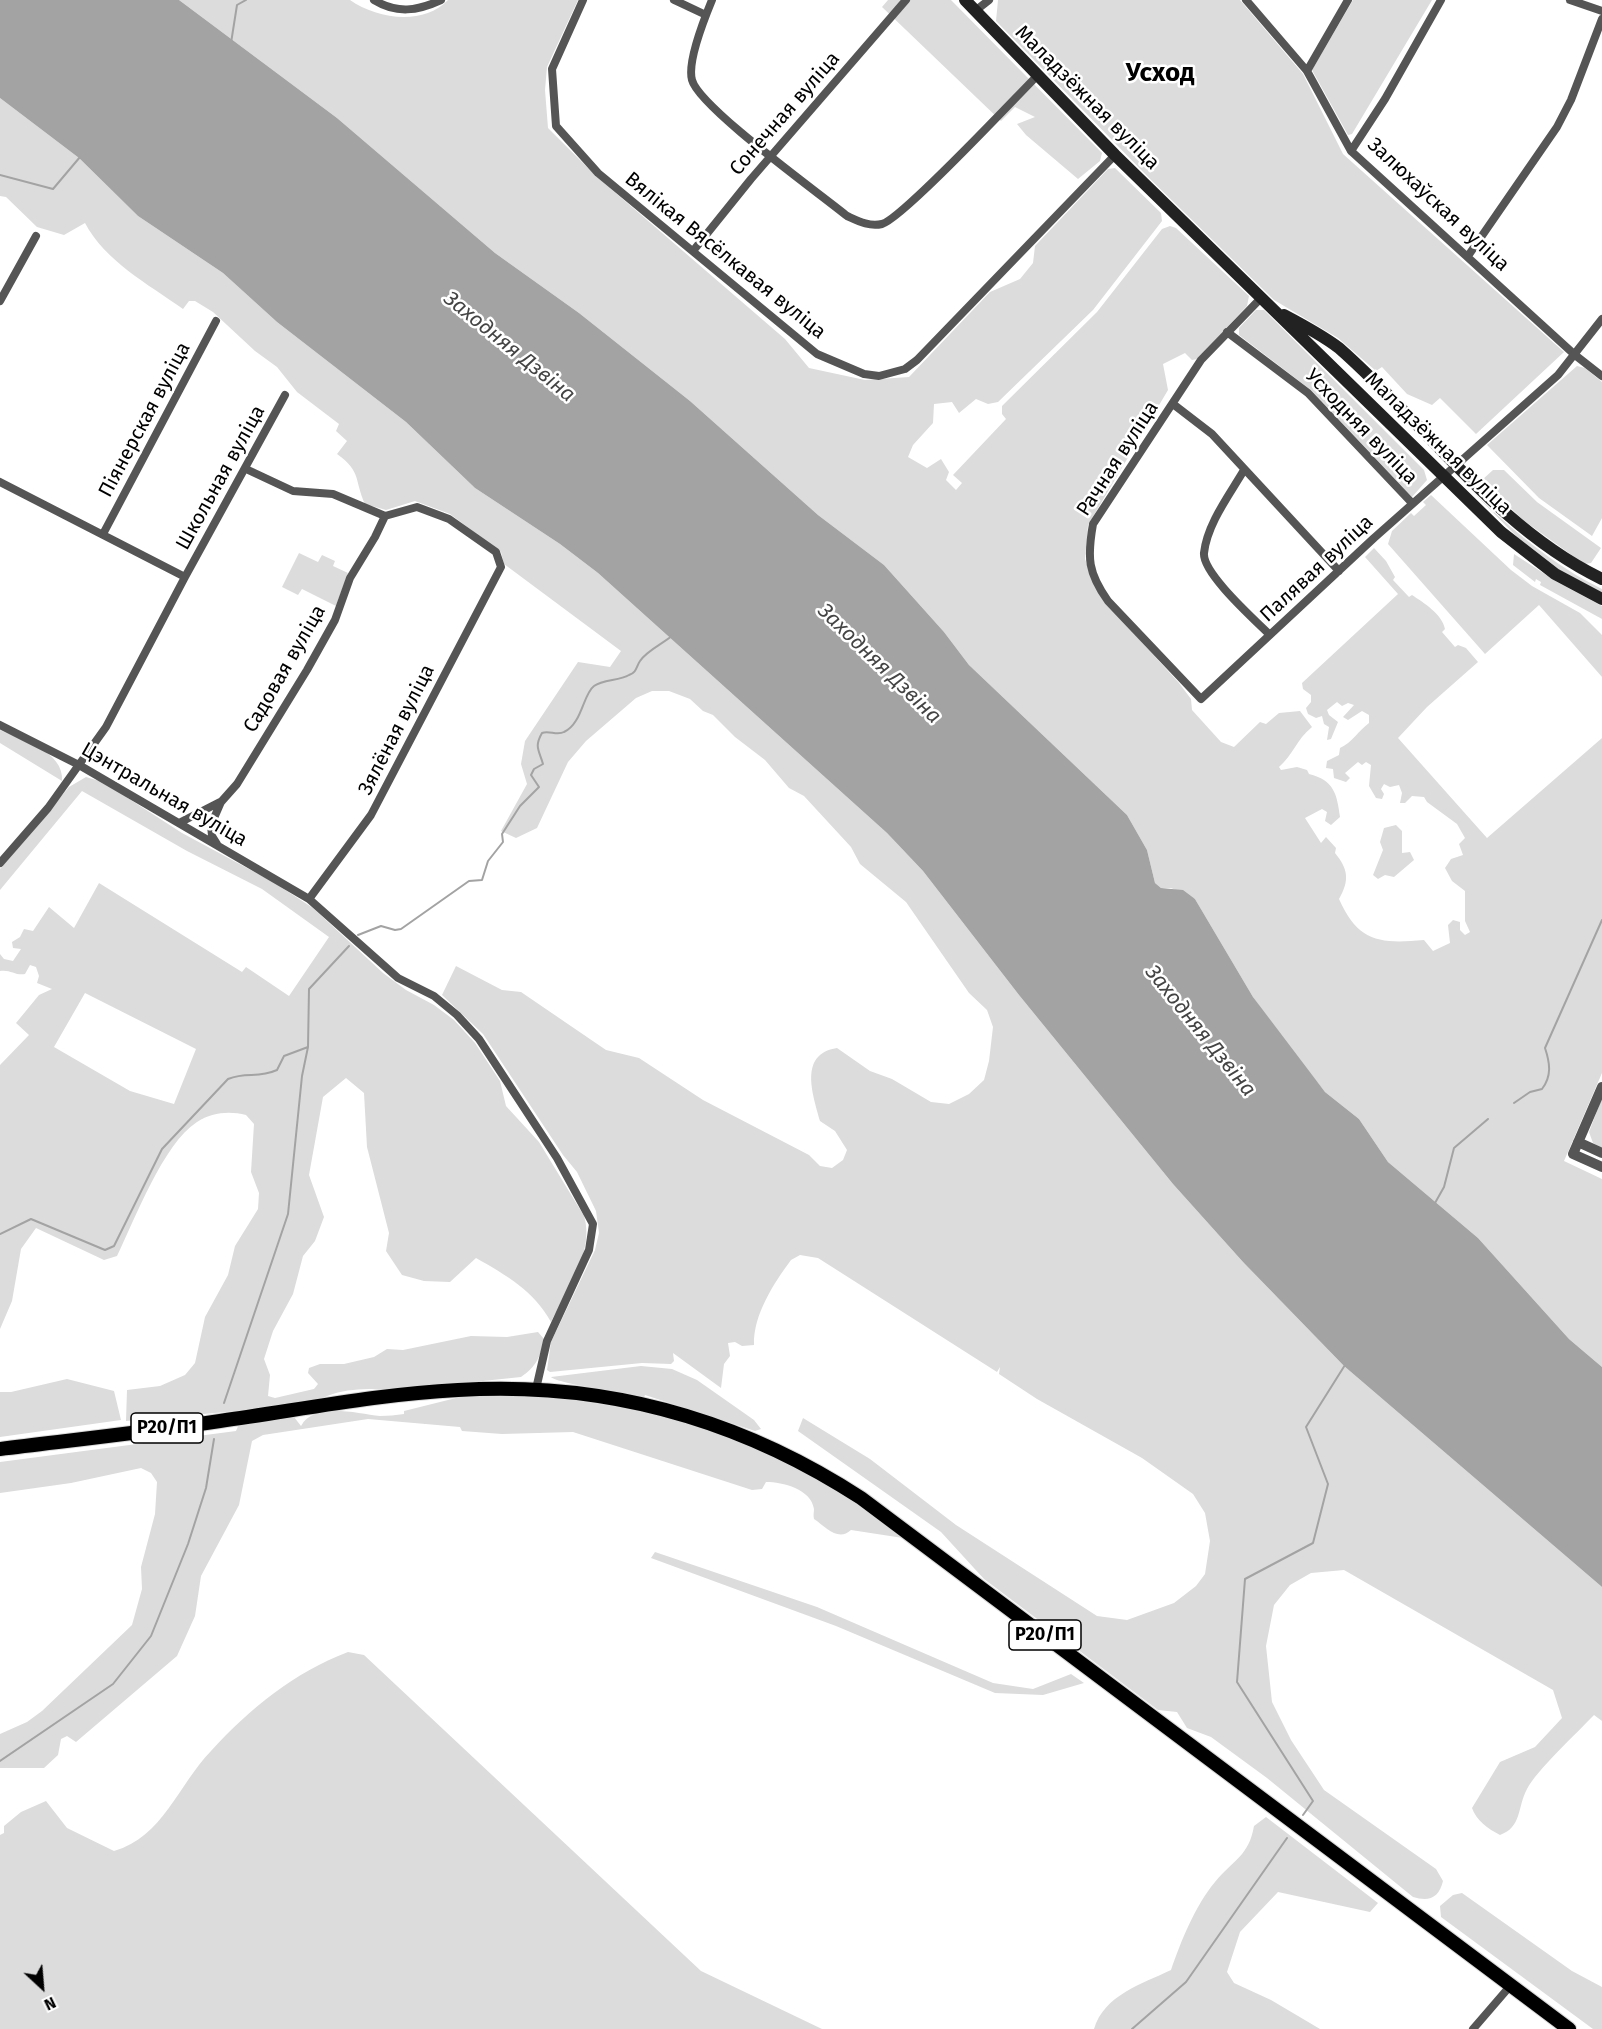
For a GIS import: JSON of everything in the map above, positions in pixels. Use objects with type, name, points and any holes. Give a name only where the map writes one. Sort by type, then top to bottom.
[{"type":"main road","name":"Маладзёжная вуліца","points":[[965,0],[1115,155],[1511,542],[1555,574],[1602,599]]},
{"type":"main road","name":"Маладзёжная вуліца","points":[[1261,298],[1338,348],[1521,526],[1560,555],[1602,579]]},
{"type":"main road","name":"Р20/П1","points":[[0,1449],[457,1390],[536,1389],[596,1394],[717,1425],[774,1447],[831,1478],[870,1505],[1569,2029]]},
{"type":"street","points":[[374,0],[386,7],[417,10],[441,0]]},
{"type":"street","name":"Вялікая Вясёлкавая вуліца","points":[[584,0],[552,69],[556,126],[598,173],[817,354],[864,374],[893,374],[917,360],[1115,155]]},
{"type":"street","points":[[674,0],[706,15]]},
{"type":"street","points":[[712,0],[693,60],[692,80],[712,108],[847,216],[867,225],[884,224],[917,196],[1037,76]]},
{"type":"street","name":"Сонечная вуліца","points":[[693,251],[771,155],[906,0]]},
{"type":"street","points":[[975,11],[989,0]]},
{"type":"street","points":[[1246,0],[1306,71],[1351,151]]},
{"type":"street","points":[[1306,71],[1348,0]]},
{"type":"street","name":"Залюхаўская вуліца","points":[[1441,0],[1385,99],[1351,151],[1575,355],[1602,376]]},
{"type":"street","points":[[1570,0],[1602,11]]},
{"type":"street","points":[[1468,256],[1557,127],[1571,99],[1602,19]]},
{"type":"street","points":[[0,301],[36,236]]},
{"type":"street","name":"Рачная вуліца","points":[[1201,699],[1108,601],[1097,586],[1088,555],[1093,524],[1201,360],[1261,298]]},
{"type":"street","name":"Палявая вуліца","points":[[1201,699],[1412,504],[1558,375],[1602,319]]},
{"type":"street","name":"Піянерская вуліца","points":[[104,534],[216,321]]},
{"type":"street","name":"Усходняя вуліца","points":[[1227,332],[1308,393],[1412,504]]},
{"type":"street","name":"Школьная вуліца","points":[[0,863],[48,808],[106,727],[285,394]]},
{"type":"street","points":[[1173,404],[1212,434],[1339,571]]},
{"type":"street","points":[[246,469],[293,491],[333,494],[385,516]]},
{"type":"street","points":[[1244,470],[1213,526],[1204,553],[1205,561],[1216,578],[1270,635]]},
{"type":"street","name":"Школьная вуліца","points":[[0,482],[185,577]]},
{"type":"street","name":"Зялёная вуліца","points":[[309,899],[371,815],[501,567],[496,552],[449,519],[417,507],[385,516]]},
{"type":"street","name":"Садовая вуліца","points":[[217,844],[212,836],[211,825],[221,802],[237,784],[307,670],[335,620],[350,578],[385,516]]},
{"type":"street","name":"Цэнтральная вуліца","points":[[0,725],[79,765],[309,899],[398,978],[441,1003],[479,1040],[557,1158],[590,1214],[593,1234],[589,1250],[547,1341],[536,1389]]},
{"type":"street","name":"Садовая вуліца","points":[[179,823],[221,802]]},
{"type":"street","points":[[1602,1087],[1573,1154],[1602,1167]]},
{"type":"street","points":[[1578,1142],[1602,1153]]},
{"type":"street","points":[[1473,2029],[1511,1985]]},
{"type":"shaded area","points":[[179,0],[350,0],[373,12],[400,17],[426,14],[448,0],[578,0],[547,67],[545,90],[548,128],[596,176],[785,339],[809,368],[865,380],[909,377],[990,292],[1020,279],[1033,263],[1035,246],[1108,169],[1115,168],[1161,213],[1162,221],[1093,310],[998,402],[988,404],[976,399],[959,413],[952,402],[934,404],[933,423],[913,445],[908,457],[927,468],[941,459],[949,472],[946,480],[956,490],[962,483],[953,475],[1006,419],[1002,414],[1002,406],[1097,312],[1162,229],[1170,226],[1176,228],[1249,296],[1247,306],[1197,359],[1192,360],[1185,353],[1163,364],[1168,390],[1088,525],[1085,559],[1095,587],[1106,603],[1179,683],[1191,699],[1192,710],[1221,742],[1234,747],[1260,722],[1266,724],[1279,713],[1300,711],[1312,727],[1279,767],[1281,770],[1297,767],[1307,770],[1309,774],[1324,780],[1333,789],[1340,817],[1331,825],[1325,821],[1327,812],[1322,809],[1305,818],[1321,843],[1326,837],[1336,848],[1335,853],[1343,864],[1346,875],[1345,886],[1339,899],[1354,924],[1372,937],[1395,941],[1424,940],[1433,951],[1450,943],[1448,925],[1453,920],[1460,922],[1460,930],[1465,935],[1470,932],[1465,921],[1465,891],[1452,881],[1445,868],[1451,859],[1463,855],[1459,844],[1465,838],[1457,824],[1427,802],[1424,797],[1412,796],[1405,803],[1400,803],[1402,793],[1399,785],[1390,787],[1384,784],[1381,789],[1384,794],[1382,799],[1376,798],[1369,786],[1371,765],[1366,762],[1362,765],[1358,762],[1345,773],[1350,778],[1346,782],[1334,778],[1333,769],[1326,768],[1327,761],[1339,755],[1340,748],[1369,723],[1369,715],[1362,711],[1348,720],[1343,717],[1354,705],[1348,703],[1342,706],[1337,702],[1327,710],[1329,715],[1338,722],[1331,739],[1327,740],[1329,727],[1324,724],[1322,716],[1316,718],[1308,714],[1306,708],[1311,702],[1311,695],[1303,689],[1302,683],[1398,594],[1365,557],[1374,548],[1386,561],[1395,577],[1393,580],[1409,597],[1412,595],[1432,609],[1443,624],[1445,629],[1442,632],[1455,647],[1458,645],[1466,648],[1478,662],[1427,707],[1398,738],[1487,838],[1602,738],[1602,1073],[1564,1161],[1602,1179],[1602,1367],[1569,1339],[1478,1238],[1388,1162],[1359,1119],[1325,1092],[1278,1033],[1253,997],[1195,899],[1171,888],[1161,888],[1155,883],[1147,850],[1127,815],[969,665],[944,632],[884,565],[818,515],[690,401],[579,313],[495,253],[337,118]]},
{"type":"shaded area","points":[[888,0],[951,0],[1102,153],[1100,161],[1078,179],[1026,135],[1017,124],[1035,117],[1015,107],[1001,121],[882,7]]},
{"type":"shaded area","points":[[998,0],[1240,0],[1303,74],[1343,154],[1564,352],[1476,434],[1440,398],[1432,405],[1407,394],[1382,367],[1376,371],[1338,338],[1274,300],[1149,178],[996,21]]},
{"type":"shaded area","points":[[1353,0],[1432,0],[1352,134],[1348,135],[1312,70]]},
{"type":"shaded area","points":[[0,98],[79,158],[138,216],[223,273],[277,322],[406,422],[475,488],[560,544],[598,573],[887,833],[923,871],[1019,995],[1173,1184],[1243,1262],[1344,1366],[1602,1587],[1602,1721],[1594,1715],[1548,1762],[1527,1789],[1516,1822],[1507,1832],[1500,1835],[1483,1824],[1472,1808],[1500,1762],[1535,1747],[1562,1718],[1553,1690],[1344,1570],[1311,1573],[1290,1585],[1274,1605],[1266,1646],[1272,1702],[1291,1740],[1324,1790],[1436,1869],[1443,1881],[1436,1895],[1428,1899],[1413,1897],[1267,1778],[1211,1737],[1187,1728],[1177,1712],[1158,1710],[984,1579],[941,1532],[798,1431],[803,1418],[870,1459],[956,1525],[1097,1616],[1127,1620],[1174,1603],[1196,1586],[1205,1574],[1210,1541],[1205,1513],[1193,1494],[1142,1458],[1037,1399],[999,1374],[1000,1367],[997,1372],[818,1258],[800,1255],[791,1260],[761,1311],[754,1345],[742,1346],[735,1342],[728,1343],[730,1356],[724,1364],[721,1388],[673,1353],[674,1361],[671,1364],[642,1363],[550,1372],[547,1370],[551,1342],[595,1250],[599,1233],[596,1211],[577,1172],[563,1155],[483,1034],[442,995],[456,966],[502,990],[521,992],[606,1050],[639,1058],[703,1100],[809,1155],[820,1166],[832,1168],[843,1160],[847,1150],[835,1131],[820,1121],[811,1077],[817,1058],[837,1048],[870,1071],[892,1079],[931,1102],[949,1104],[969,1094],[984,1080],[993,1027],[987,1010],[969,993],[906,902],[860,864],[851,847],[804,796],[789,788],[765,760],[735,737],[713,715],[703,711],[690,699],[669,691],[652,691],[636,698],[586,741],[568,762],[537,828],[516,838],[501,831],[527,784],[521,764],[525,741],[578,662],[610,667],[621,651],[504,564],[501,552],[450,514],[415,501],[386,510],[365,504],[354,471],[337,454],[347,441],[336,431],[339,424],[297,392],[277,367],[255,351],[213,312],[195,301],[189,301],[183,309],[142,281],[104,249],[85,223],[64,235],[37,227],[6,197],[0,196]]},
{"type":"shaded area","points":[[1256,310],[1264,310],[1424,470],[1427,480],[1412,497],[1311,390],[1239,335],[1239,328]]},
{"type":"shaded area","points":[[1577,366],[1585,368],[1602,382],[1602,518],[1592,536],[1539,498],[1487,445]]},
{"type":"shaded area","points":[[1493,470],[1504,470],[1537,502],[1601,548],[1591,563],[1584,564],[1523,520],[1482,480]]},
{"type":"shaded area","points":[[1473,492],[1534,546],[1584,580],[1602,589],[1602,594],[1558,570],[1516,536]]},
{"type":"shaded area","points":[[1431,495],[1511,570],[1532,586],[1580,613],[1602,635],[1602,677],[1539,605],[1485,654],[1388,544],[1392,531],[1411,513],[1414,516],[1426,505],[1423,502]]},
{"type":"shaded area","points":[[299,553],[318,562],[322,555],[335,561],[333,566],[348,573],[336,606],[302,589],[298,595],[282,587]]},
{"type":"shaded area","points":[[1514,554],[1557,582],[1602,606],[1602,619],[1540,585],[1541,582],[1536,579],[1535,582],[1513,565]]},
{"type":"shaded area","points":[[0,730],[40,748],[49,755],[61,771],[62,781],[0,743]]},
{"type":"shaded area","points":[[86,777],[103,782],[182,833],[273,882],[313,908],[383,973],[454,1020],[475,1043],[500,1081],[506,1106],[539,1142],[584,1216],[586,1243],[582,1257],[551,1322],[528,1293],[476,1258],[450,1282],[424,1281],[402,1275],[386,1251],[389,1233],[367,1147],[364,1093],[346,1078],[323,1097],[309,1175],[324,1217],[315,1241],[303,1256],[293,1294],[273,1331],[264,1359],[270,1375],[268,1396],[275,1398],[314,1389],[318,1384],[308,1373],[309,1368],[320,1364],[344,1364],[374,1357],[387,1349],[403,1350],[471,1336],[507,1337],[538,1332],[544,1339],[541,1351],[534,1365],[521,1377],[395,1389],[343,1391],[323,1398],[237,1411],[126,1421],[127,1390],[160,1386],[185,1375],[195,1363],[205,1317],[228,1275],[235,1246],[258,1209],[259,1193],[251,1172],[254,1124],[246,1115],[234,1113],[215,1114],[197,1122],[173,1147],[151,1183],[117,1256],[104,1260],[36,1228],[21,1249],[12,1301],[0,1329],[0,1065],[29,1035],[16,1023],[39,995],[52,989],[37,983],[39,976],[36,967],[30,965],[25,974],[0,971],[0,954],[4,959],[13,961],[21,949],[13,948],[12,942],[20,937],[24,929],[33,931],[49,907],[74,928],[99,883],[242,972],[246,967],[289,996],[329,937],[262,889],[187,851],[82,791],[0,890],[0,869],[69,787]],"holes":[[[85,993],[196,1049],[174,1104],[130,1091],[54,1047]]]},
{"type":"shaded area","points":[[1396,825],[1402,831],[1402,853],[1410,852],[1414,860],[1394,877],[1385,875],[1378,879],[1373,875],[1383,850],[1380,842],[1384,828]]},
{"type":"shaded area","points":[[1602,1098],[1602,1149],[1593,1143],[1589,1132]]},
{"type":"shaded area","points":[[641,1366],[672,1369],[697,1380],[754,1420],[761,1429],[755,1431],[645,1395],[644,1397],[579,1385],[551,1377]]},
{"type":"shaded area","points":[[67,1379],[114,1391],[121,1420],[0,1437],[0,1392],[11,1392]]},
{"type":"shaded area","points":[[536,1396],[637,1411],[706,1428],[739,1440],[814,1476],[903,1538],[851,1530],[837,1534],[814,1519],[812,1502],[808,1496],[795,1488],[780,1483],[766,1482],[762,1489],[752,1490],[573,1432],[502,1434],[462,1431],[460,1427],[368,1419],[263,1435],[252,1441],[239,1505],[201,1576],[195,1616],[177,1656],[76,1742],[67,1736],[61,1739],[58,1755],[44,1768],[0,1768],[0,1734],[27,1722],[42,1711],[132,1625],[142,1589],[141,1567],[155,1514],[157,1482],[151,1473],[141,1468],[71,1483],[0,1493],[0,1462],[236,1431],[239,1424],[294,1417],[301,1426],[307,1418],[326,1411],[389,1416],[404,1414],[404,1411],[460,1397]]},
{"type":"shaded area","points":[[655,1552],[817,1607],[993,1683],[1033,1689],[1071,1674],[1084,1683],[1043,1695],[995,1693],[836,1626],[651,1558]]},
{"type":"shaded area","points":[[348,1652],[364,1655],[701,1971],[822,2029],[0,2029],[0,1835],[4,1833],[4,1826],[21,1812],[46,1801],[67,1828],[114,1851],[131,1844],[158,1822],[199,1764],[257,1706],[291,1681],[328,1660]]},
{"type":"shaded area","points":[[1266,1817],[1378,1903],[1370,1912],[1278,1892],[1240,1932],[1227,1972],[1234,1983],[1271,2000],[1320,2029],[1094,2029],[1106,2007],[1115,1999],[1171,1970],[1184,1936],[1201,1902],[1215,1882],[1244,1851],[1252,1836],[1254,1826]]},
{"type":"shaded area","points":[[1462,1893],[1572,1971],[1602,1987],[1602,2029],[1593,2029],[1441,1917],[1440,1906],[1453,1895]]},
{"type":"water","name":"Заходняя Дзвіна","points":[[0,0],[179,0],[337,118],[495,253],[579,313],[690,401],[818,515],[884,565],[944,632],[969,665],[1127,815],[1147,850],[1155,883],[1161,888],[1183,890],[1195,899],[1253,997],[1325,1092],[1359,1119],[1388,1162],[1478,1238],[1569,1339],[1602,1367],[1602,1587],[1344,1366],[1243,1262],[1173,1184],[1019,995],[923,871],[887,833],[598,573],[560,544],[475,488],[406,422],[277,322],[223,273],[138,216],[79,158],[0,98]]},
{"type":"waterway","points":[[231,43],[237,5],[246,0]]},
{"type":"waterway","points":[[0,175],[53,189],[80,157]]},
{"type":"waterway","points":[[358,935],[381,926],[395,930],[401,929],[469,881],[482,880],[488,861],[503,842],[502,834],[520,806],[539,787],[531,775],[534,769],[543,764],[538,745],[542,733],[561,733],[570,728],[575,723],[587,695],[594,686],[632,674],[646,654],[673,635]]},
{"type":"waterway","points":[[1514,1103],[1530,1092],[1542,1089],[1545,1084],[1549,1069],[1545,1048],[1602,920]]},
{"type":"waterway","points":[[224,1403],[288,1214],[302,1076],[308,1047],[309,989],[349,946]]},
{"type":"waterway","points":[[0,1234],[31,1219],[105,1250],[114,1246],[162,1149],[228,1079],[241,1075],[270,1073],[277,1070],[284,1056],[308,1047]]},
{"type":"waterway","points":[[1435,1203],[1444,1187],[1454,1148],[1488,1119]]},
{"type":"waterway","points":[[1303,1815],[1313,1801],[1237,1682],[1245,1579],[1313,1543],[1328,1484],[1306,1427],[1345,1365]]},
{"type":"waterway","points":[[0,1761],[113,1684],[151,1636],[188,1544],[206,1488],[214,1439]]},
{"type":"waterway","points":[[1132,2029],[1186,1982],[1287,1838]]},
{"type":"district","name":"Усход","points":[[1160,74]]}]
